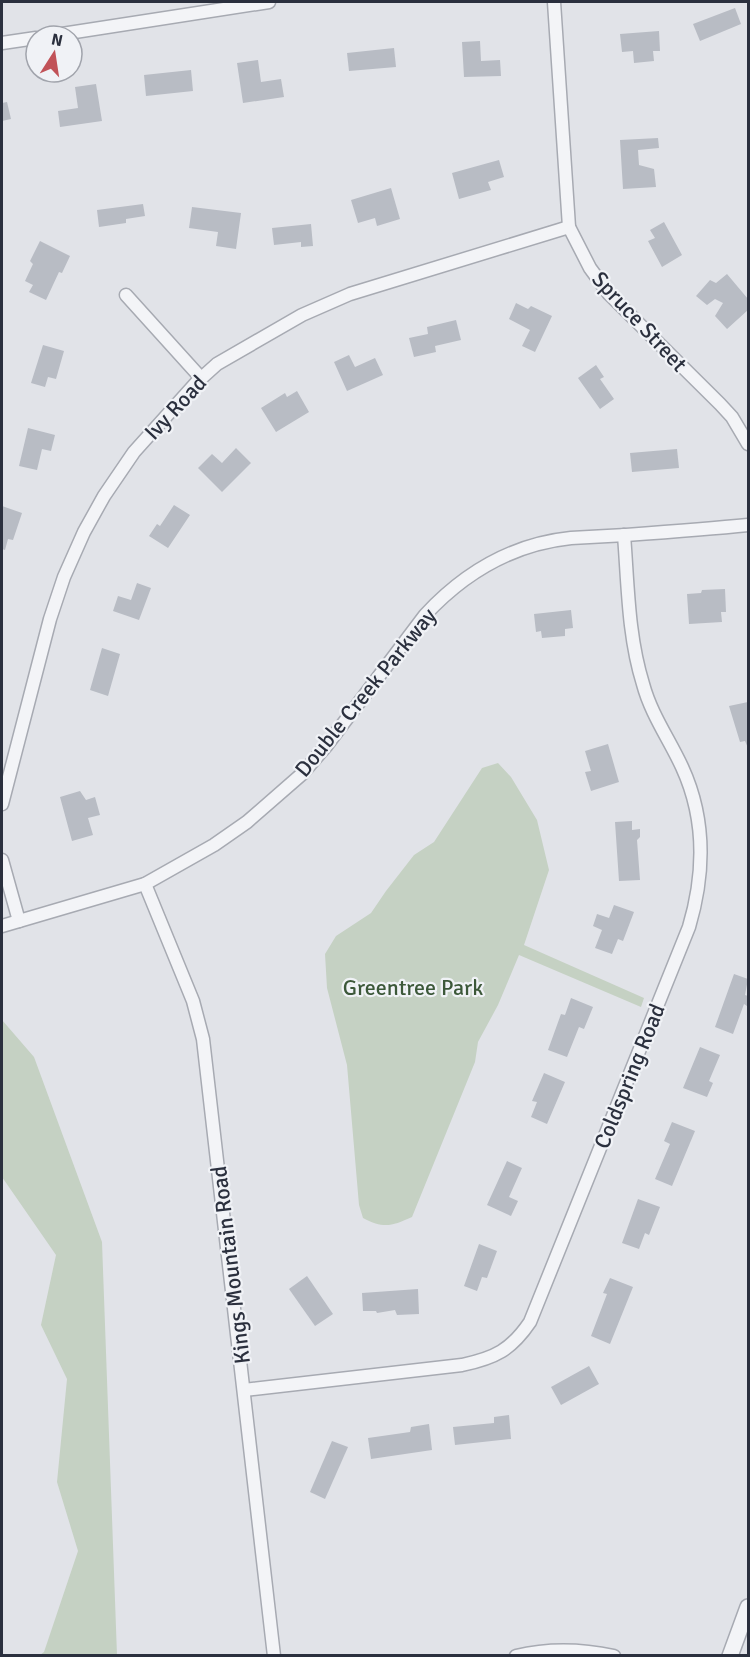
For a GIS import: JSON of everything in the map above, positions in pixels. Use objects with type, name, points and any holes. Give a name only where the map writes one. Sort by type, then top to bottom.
[{"type":"street","points":[[84,31],[269,2]]},
{"type":"street","name":"Spruce Street","points":[[554,2],[569,227],[590,268],[609,294],[720,404],[732,417],[748,444]]},
{"type":"street","points":[[2,43],[24,40]]},
{"type":"street","name":"Ivy Road","points":[[2,804],[50,619],[64,577],[84,532],[104,496],[134,452],[201,378],[218,364],[302,315],[350,294],[569,227]]},
{"type":"street","points":[[126,295],[201,378]]},
{"type":"street","name":"Double Creek Parkway","points":[[2,926],[145,884],[214,845],[239,828],[302,774],[327,745],[425,615],[441,598],[460,582],[495,560],[535,545],[569,539],[748,525]]},
{"type":"street","name":"Coldspring Road","points":[[244,1390],[482,1361],[503,1351],[515,1342],[530,1322],[689,927],[699,887],[701,836],[690,785],[652,709],[637,667],[631,630],[624,535]]},
{"type":"street","points":[[2,860],[19,921]]},
{"type":"street","name":"Kings Mountain Road","points":[[145,884],[193,1002],[204,1040],[274,1656]]},
{"type":"street","points":[[730,1656],[748,1607]]},
{"type":"street","points":[[516,1656],[557,1650],[578,1650],[614,1656]]},
{"type":"green space","name":"Greentree Park","points":[[498,763],[511,777],[537,820],[549,870],[524,945],[644,998],[641,1007],[519,955],[498,1005],[478,1042],[475,1062],[412,1217],[388,1225],[377,1224],[363,1218],[359,1205],[347,1065],[327,988],[325,954],[336,936],[371,913],[414,855],[434,842],[482,768]]},
{"type":"green space","points":[[2,1020],[34,1057],[102,1242],[117,1655],[40,1655],[44,1652],[78,1551],[57,1482],[67,1379],[41,1325],[56,1255],[2,1177]]},
{"type":"building","points":[[735,8],[741,24],[700,41],[693,24]]},
{"type":"building","points":[[659,31],[660,51],[653,51],[654,61],[634,63],[633,51],[622,52],[620,34]]},
{"type":"building","points":[[480,41],[481,61],[500,60],[501,76],[464,77],[462,42]]},
{"type":"building","points":[[394,48],[396,67],[349,71],[347,53]]},
{"type":"building","points":[[258,60],[261,82],[281,79],[284,97],[243,103],[237,63]]},
{"type":"building","points":[[191,70],[193,91],[146,96],[144,75]]},
{"type":"building","points":[[96,84],[102,121],[60,127],[58,111],[78,108],[75,87]]},
{"type":"building","points":[[7,102],[11,119],[2,121],[2,103]]},
{"type":"building","points":[[658,138],[659,148],[638,150],[639,165],[654,169],[656,187],[623,189],[620,140]]},
{"type":"building","points":[[499,160],[504,177],[488,182],[491,190],[459,199],[452,173]]},
{"type":"building","points":[[391,188],[400,219],[377,226],[375,218],[358,223],[351,200]]},
{"type":"building","points":[[143,204],[145,216],[126,219],[126,223],[99,227],[97,210]]},
{"type":"building","points":[[192,207],[241,213],[236,249],[216,246],[218,232],[189,228]]},
{"type":"building","points":[[664,222],[682,255],[662,267],[648,241],[655,238],[650,230]]},
{"type":"building","points":[[311,224],[313,246],[301,247],[301,242],[274,245],[272,228]]},
{"type":"building","points":[[40,241],[70,256],[62,273],[59,272],[46,300],[29,292],[33,285],[25,281],[33,264],[30,261]]},
{"type":"building","points":[[727,274],[748,299],[748,310],[727,329],[715,316],[723,303],[715,299],[707,305],[696,296],[710,280],[716,283]]},
{"type":"building","points":[[516,303],[528,309],[531,306],[552,316],[535,352],[522,346],[530,330],[509,319]]},
{"type":"building","points":[[456,320],[461,340],[435,346],[436,352],[414,357],[409,338],[428,334],[427,327]]},
{"type":"building","points":[[43,345],[64,351],[56,379],[48,377],[45,387],[31,383]]},
{"type":"building","points":[[349,355],[355,367],[375,358],[383,375],[347,391],[334,362]]},
{"type":"building","points":[[596,365],[604,377],[600,379],[614,399],[600,409],[578,378]]},
{"type":"building","points":[[297,391],[309,412],[276,432],[261,408],[285,393],[287,397]]},
{"type":"building","points":[[28,428],[55,435],[51,451],[42,449],[37,470],[19,466]]},
{"type":"building","points":[[236,448],[251,463],[222,492],[198,468],[212,454],[222,463]]},
{"type":"building","points":[[677,449],[679,468],[632,472],[630,453]]},
{"type":"building","points":[[174,505],[190,515],[168,548],[149,536],[157,524],[160,526]]},
{"type":"building","points":[[2,506],[22,513],[13,540],[8,539],[5,550],[2,549]]},
{"type":"building","points":[[137,583],[151,588],[139,620],[113,611],[118,596],[131,600]]},
{"type":"building","points":[[725,589],[726,612],[721,612],[722,622],[689,624],[687,594],[701,593],[702,590]]},
{"type":"building","points":[[571,610],[573,628],[565,629],[565,636],[542,638],[541,631],[536,632],[534,614]]},
{"type":"building","points":[[102,648],[120,654],[108,696],[90,690]]},
{"type":"building","points":[[748,702],[748,748],[745,741],[740,742],[729,706]]},
{"type":"building","points":[[608,744],[619,782],[591,791],[585,772],[591,771],[585,751]]},
{"type":"building","points":[[80,791],[86,800],[95,797],[100,815],[88,818],[93,835],[72,841],[60,797]]},
{"type":"building","points":[[632,821],[632,830],[640,829],[640,837],[637,840],[640,880],[619,881],[615,822]]},
{"type":"building","points":[[614,905],[634,912],[623,941],[618,939],[612,954],[595,948],[602,930],[593,926],[597,914],[609,918]]},
{"type":"building","points":[[734,974],[748,979],[745,995],[748,996],[748,1003],[747,1006],[744,1004],[733,1034],[715,1027]]},
{"type":"building","points":[[571,998],[593,1007],[584,1029],[579,1027],[567,1057],[548,1050],[561,1014],[565,1015]]},
{"type":"building","points":[[700,1047],[720,1055],[709,1081],[713,1083],[707,1097],[683,1088]]},
{"type":"building","points":[[544,1073],[565,1082],[547,1124],[531,1117],[537,1102],[532,1101]]},
{"type":"building","points":[[672,1122],[695,1131],[672,1186],[655,1179],[670,1144],[664,1141]]},
{"type":"building","points":[[507,1161],[522,1168],[509,1197],[518,1201],[511,1216],[487,1205]]},
{"type":"building","points":[[638,1199],[660,1207],[649,1235],[645,1233],[639,1249],[622,1243]]},
{"type":"building","points":[[479,1244],[497,1251],[487,1278],[482,1277],[477,1291],[464,1286]]},
{"type":"building","points":[[307,1276],[333,1314],[315,1326],[289,1289]]},
{"type":"building","points":[[610,1278],[633,1287],[610,1344],[591,1336],[607,1294],[603,1293]]},
{"type":"building","points":[[418,1289],[419,1314],[397,1315],[395,1310],[377,1313],[376,1311],[363,1311],[362,1293]]},
{"type":"building","points":[[589,1366],[599,1384],[561,1405],[551,1387]]},
{"type":"building","points":[[509,1415],[511,1439],[455,1445],[453,1427],[494,1423],[494,1417]]},
{"type":"building","points":[[429,1424],[432,1450],[371,1459],[368,1438],[410,1432],[411,1427]]},
{"type":"building","points":[[332,1441],[348,1447],[325,1499],[310,1492]]}]
